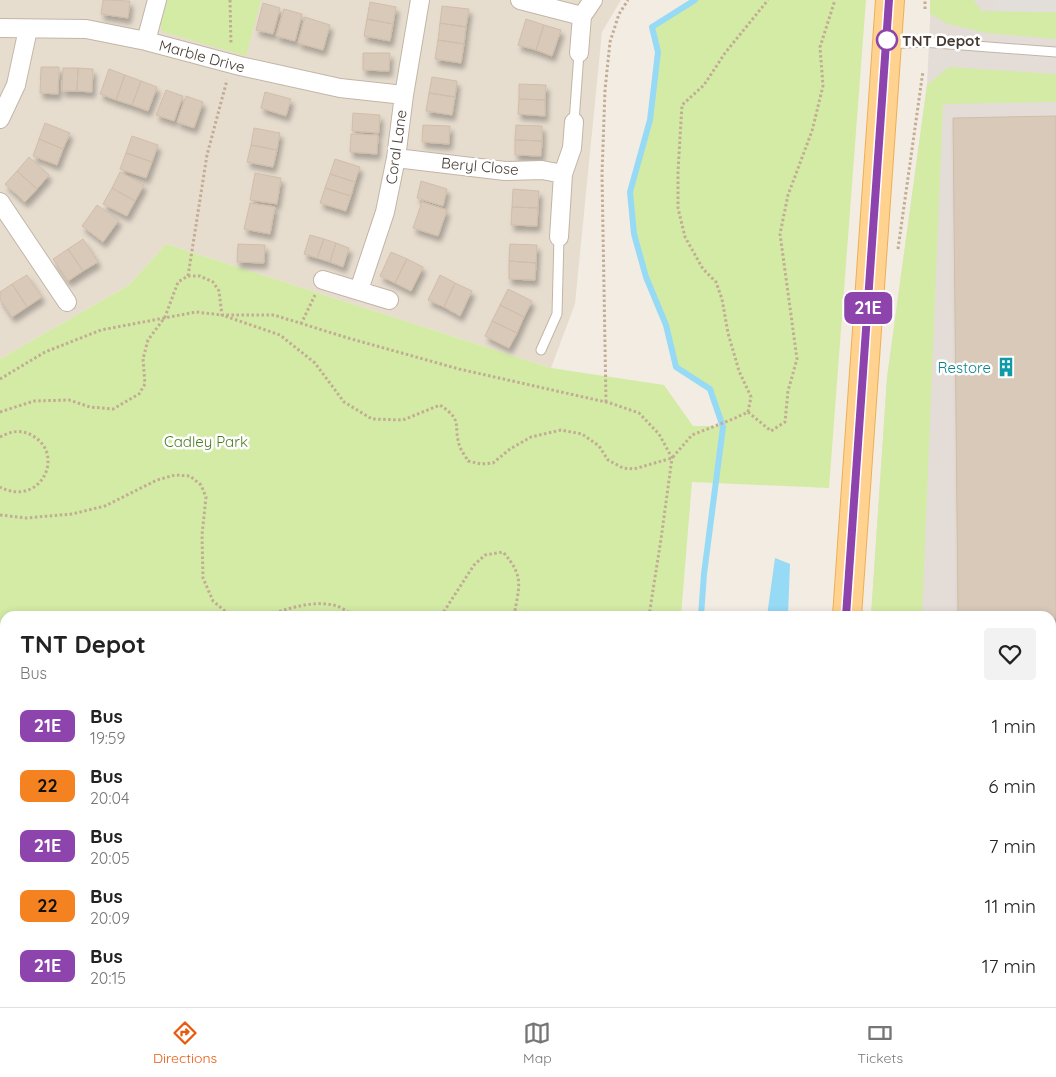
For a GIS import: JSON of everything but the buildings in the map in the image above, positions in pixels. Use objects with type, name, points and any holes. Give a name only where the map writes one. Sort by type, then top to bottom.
[{"type":"main road","points":[[846,611],[890,0]]},
{"type":"street","points":[[146,41],[157,0]]},
{"type":"street","name":"Coral Lane","points":[[359,290],[385,212],[396,158],[404,95],[420,0]]},
{"type":"street","points":[[520,0],[582,16]]},
{"type":"street","points":[[579,53],[582,16],[593,0]]},
{"type":"street","name":"Marble Drive","points":[[0,28],[86,29],[146,41],[232,64],[340,88],[404,95]]},
{"type":"street","points":[[0,120],[16,85],[28,29]]},
{"type":"street","points":[[560,237],[563,174],[572,148],[574,122]]},
{"type":"street","name":"Beryl Close","points":[[396,158],[505,170],[542,170],[563,174]]},
{"type":"street","points":[[0,202],[68,302]]},
{"type":"street","points":[[322,280],[389,300]]},
{"type":"lane","points":[[886,44],[923,42],[1056,52]]},
{"type":"lane","points":[[574,122],[579,53]]},
{"type":"lane","points":[[541,350],[557,314],[560,237]]},
{"type":"path","points":[[188,276],[207,155],[232,64],[230,0]]},
{"type":"path","points":[[606,402],[602,174],[605,90],[610,42],[619,14],[628,0]]},
{"type":"path","points":[[748,412],[751,397],[738,371],[728,333],[722,299],[716,282],[703,269],[685,236],[678,208],[679,137],[682,105],[704,85],[725,53],[768,0]]},
{"type":"path","points":[[748,412],[771,431],[785,422],[788,391],[797,359],[780,234],[788,195],[812,131],[823,86],[820,47],[835,0]]},
{"type":"path","points":[[925,0],[925,9]]},
{"type":"path","points":[[0,412],[34,401],[69,400],[90,407],[113,410],[139,394],[145,384],[143,359],[148,340],[165,317],[178,282],[188,276],[200,276],[213,282],[219,291],[222,315]]},
{"type":"path","points":[[302,324],[322,280]]},
{"type":"path","points":[[0,379],[45,352],[101,330],[196,312],[222,315],[274,315],[459,369],[606,402],[639,413],[659,434],[672,458],[650,611]]},
{"type":"path","points":[[222,315],[280,335],[315,363],[344,402],[372,419],[403,420],[440,405],[452,413],[457,426],[460,446],[468,461],[481,464],[493,463],[510,448],[531,437],[561,430],[582,434],[599,446],[608,460],[623,468],[634,469],[672,458],[692,435],[748,412]]},
{"type":"path","points":[[0,437],[10,432],[29,433],[43,445],[47,454],[48,464],[46,474],[40,483],[32,489],[22,493],[0,488]]},
{"type":"path","points":[[0,516],[26,518],[72,514],[105,506],[157,480],[175,475],[190,476],[202,485],[206,497],[202,535],[203,578],[213,601],[225,611]]},
{"type":"path","points":[[444,611],[474,565],[484,555],[503,552],[514,564],[519,580],[515,611]]},
{"type":"path","points":[[282,611],[318,603],[339,607],[346,611]]},
{"type":"shaded area","points":[[0,0],[621,0],[602,32],[575,304],[551,368],[166,244],[129,285],[0,359]]},
{"type":"shaded area","points":[[931,0],[1056,0],[1056,611],[871,611],[887,378],[927,85]]},
{"type":"shaded area","points":[[993,0],[1056,0],[1056,12],[993,11]]},
{"type":"green space","points":[[167,0],[261,0],[246,56],[163,32],[159,23]]},
{"type":"green space","name":"Cadley Park","points":[[695,0],[866,0],[829,488],[692,482],[681,611],[0,611],[0,359],[129,285],[166,244],[551,368],[664,385],[693,426],[722,426],[710,389],[676,367],[666,325],[646,277],[634,234],[630,192],[650,120],[658,52],[652,27]]},
{"type":"green space","points":[[930,0],[973,0],[982,11],[1056,12],[1056,39],[987,33],[948,24],[930,14]]},
{"type":"green space","points":[[949,67],[1056,74],[1056,102],[943,104],[922,611],[871,611],[887,378],[927,85]]},
{"type":"water","points":[[775,558],[790,564],[788,611],[768,611]]},
{"type":"waterway","points":[[695,0],[652,27],[658,52],[650,120],[630,192],[634,234],[646,277],[666,325],[676,367],[710,389],[723,427],[704,574],[701,611]]},
{"type":"bus line","name":"21E","points":[[846,611],[889,0]]},
{"type":"place","name":"TNT Depot","points":[[887,40]]},
{"type":"place","name":"Restore","points":[[1006,367]]}]
